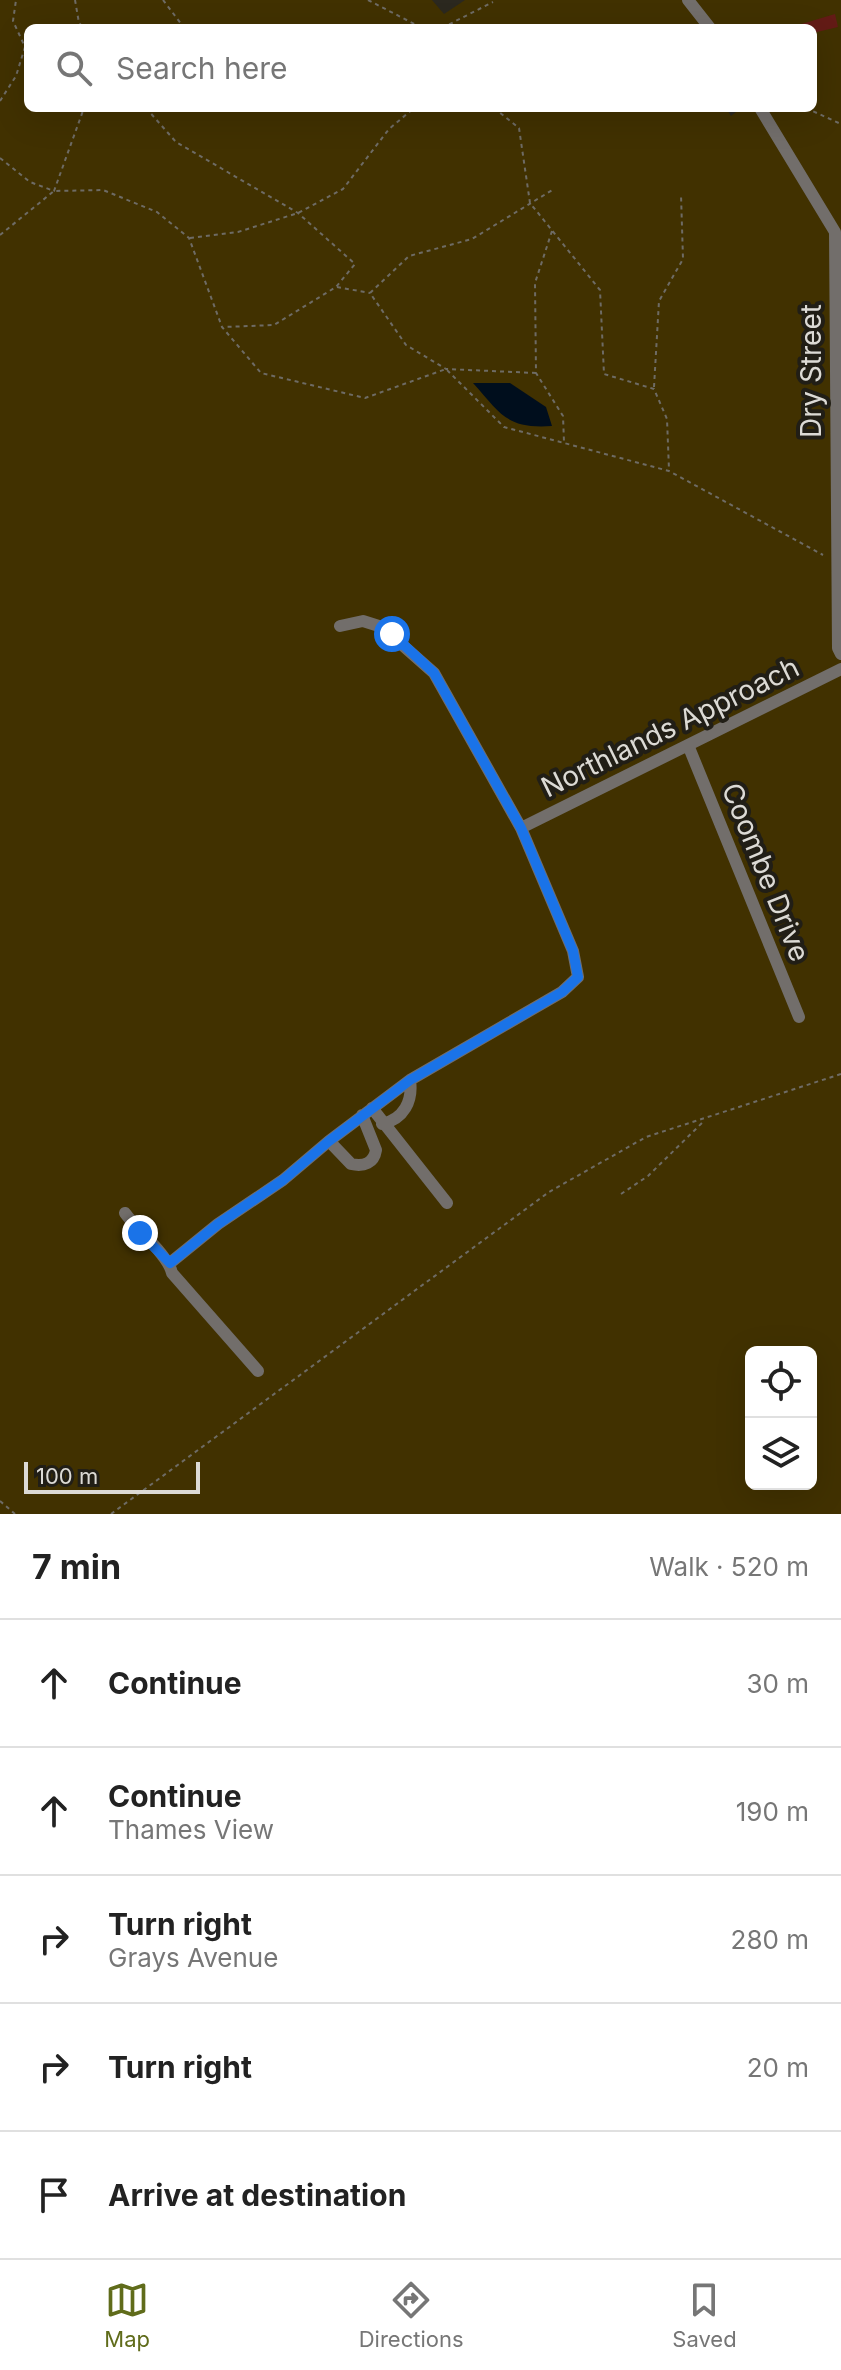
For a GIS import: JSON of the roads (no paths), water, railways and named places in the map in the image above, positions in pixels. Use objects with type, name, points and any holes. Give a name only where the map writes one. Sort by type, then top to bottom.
[{"type":"street","points":[[688,0],[707,24]]},
{"type":"street","name":"Dry Street","points":[[763,112],[838,232],[836,562],[838,648],[841,654]]},
{"type":"street","points":[[170,1263],[218,1224],[283,1180],[410,1080],[562,992],[578,977],[573,951],[521,828],[434,673],[382,627],[363,621],[340,626]]},
{"type":"street","name":"Northlands Approach","points":[[521,828],[841,669]]},
{"type":"street","name":"Coombe Drive","points":[[688,745],[799,1017]]},
{"type":"street","points":[[382,1124],[397,1118],[408,1107],[410,1080]]},
{"type":"street","points":[[367,1112],[382,1124],[447,1203]]},
{"type":"street","points":[[329,1141],[351,1164],[363,1165],[371,1161],[376,1150],[367,1112]]},
{"type":"street","points":[[125,1213],[170,1263],[172,1273],[258,1371]]},
{"type":"water","points":[[473,383],[510,383],[546,407],[552,426],[514,422],[498,411]]}]
